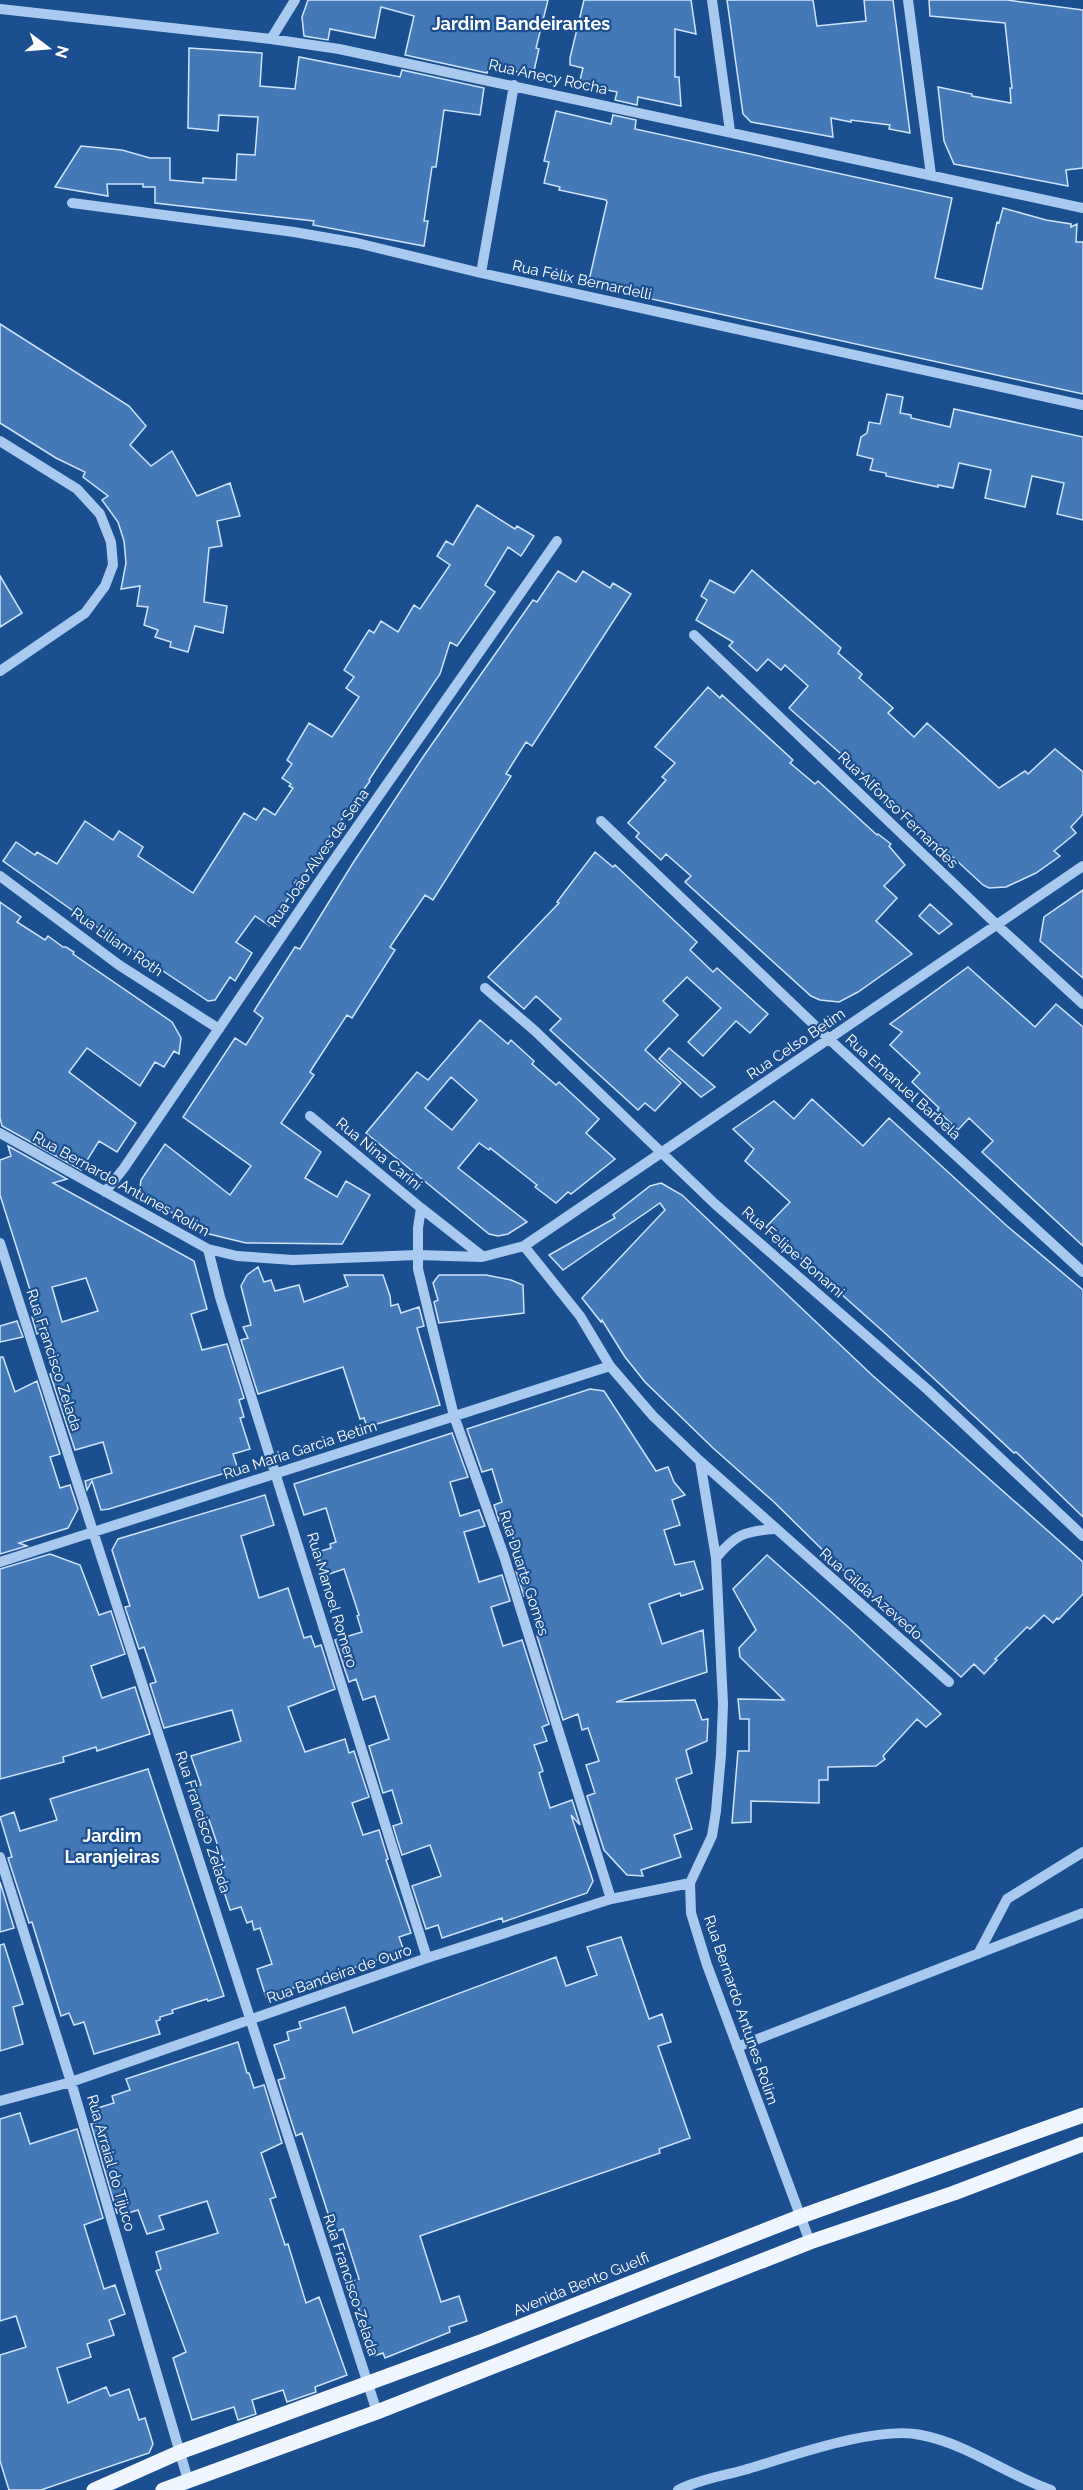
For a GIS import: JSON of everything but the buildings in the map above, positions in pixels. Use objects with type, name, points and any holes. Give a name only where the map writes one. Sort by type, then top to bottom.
[{"type":"main road","name":"Avenida Bento Guelfi","points":[[94,2490],[180,2452],[367,2384],[799,2217],[1083,2115]]},
{"type":"main road","points":[[163,2490],[376,2412],[810,2242],[954,2193],[1083,2144]]},
{"type":"street","points":[[271,39],[296,0]]},
{"type":"street","points":[[712,0],[730,131]]},
{"type":"street","points":[[908,0],[931,176]]},
{"type":"street","name":"Rua Anecy Rocha","points":[[0,9],[271,39],[339,49],[1083,208]]},
{"type":"street","points":[[480,273],[514,85]]},
{"type":"street","name":"Rua Félix Bernardelli","points":[[72,203],[294,232],[357,243],[480,273],[1083,405]]},
{"type":"street","points":[[0,441],[77,489],[100,514],[111,542],[113,565],[105,586],[85,613],[0,670]]},
{"type":"street","name":"Rua João Alves de Sena","points":[[105,1192],[124,1168],[557,541]]},
{"type":"street","name":"Rua Alfonso Fernandes","points":[[694,635],[996,924],[1083,1004]]},
{"type":"street","name":"Rua Emanuel Barbela","points":[[601,821],[830,1041],[1083,1272]]},
{"type":"street","name":"Rua Celso Betim","points":[[524,1246],[830,1041],[1083,866]]},
{"type":"street","name":"Rua Liliam Roth","points":[[0,876],[119,964],[219,1029]]},
{"type":"street","name":"Rua Felipe Bonami","points":[[485,988],[534,1030],[715,1204],[928,1390],[1083,1536]]},
{"type":"street","name":"Rua Nina Carini","points":[[310,1116],[421,1208],[417,1255]]},
{"type":"street","name":"Rua Bernardo Antunes Rolim","points":[[0,1133],[208,1250],[237,1256],[293,1260],[417,1255],[482,1257],[524,1246]]},
{"type":"street","points":[[421,1208],[482,1257]]},
{"type":"street","name":"Rua Francisco Zelada","points":[[0,1243],[252,2020],[376,2412]]},
{"type":"street","points":[[524,1246],[580,1316],[610,1366],[653,1416],[700,1461]]},
{"type":"street","name":"Rua Manoel Romero","points":[[208,1250],[220,1297],[427,1958]]},
{"type":"street","name":"Rua Duarte Gomes","points":[[417,1255],[422,1293],[454,1416],[504,1556],[611,1899]]},
{"type":"street","name":"Rua Maria Garcia Betim","points":[[0,1562],[94,1534],[610,1366]]},
{"type":"street","name":"Rua Bernardo Antunes Rolim","points":[[700,1461],[716,1558],[723,1704],[721,1755],[712,1836],[690,1883],[692,1913],[696,1933],[810,2242]]},
{"type":"street","name":"Rua Gilda Azevedo","points":[[700,1461],[949,1682]]},
{"type":"street","points":[[716,1558],[726,1545],[747,1531],[774,1529]]},
{"type":"street","points":[[978,1954],[1007,1899],[1083,1852]]},
{"type":"street","name":"Rua Arraial do Tijuco","points":[[0,1857],[71,2082],[188,2480]]},
{"type":"street","name":"Rua Bandeira de Ouro","points":[[0,2101],[71,2082],[427,1958],[611,1899],[690,1883]]},
{"type":"street","points":[[737,2047],[1083,1913]]},
{"type":"street","points":[[678,2490],[774,2461],[861,2438],[895,2432],[922,2434],[946,2442],[978,2455],[1030,2483],[1051,2490]]},
{"type":"district","name":"Jardim Bandeirantes","points":[[521,24]]},
{"type":"district","name":"Jardim Laranjeiras","points":[[112,1846]]}]
